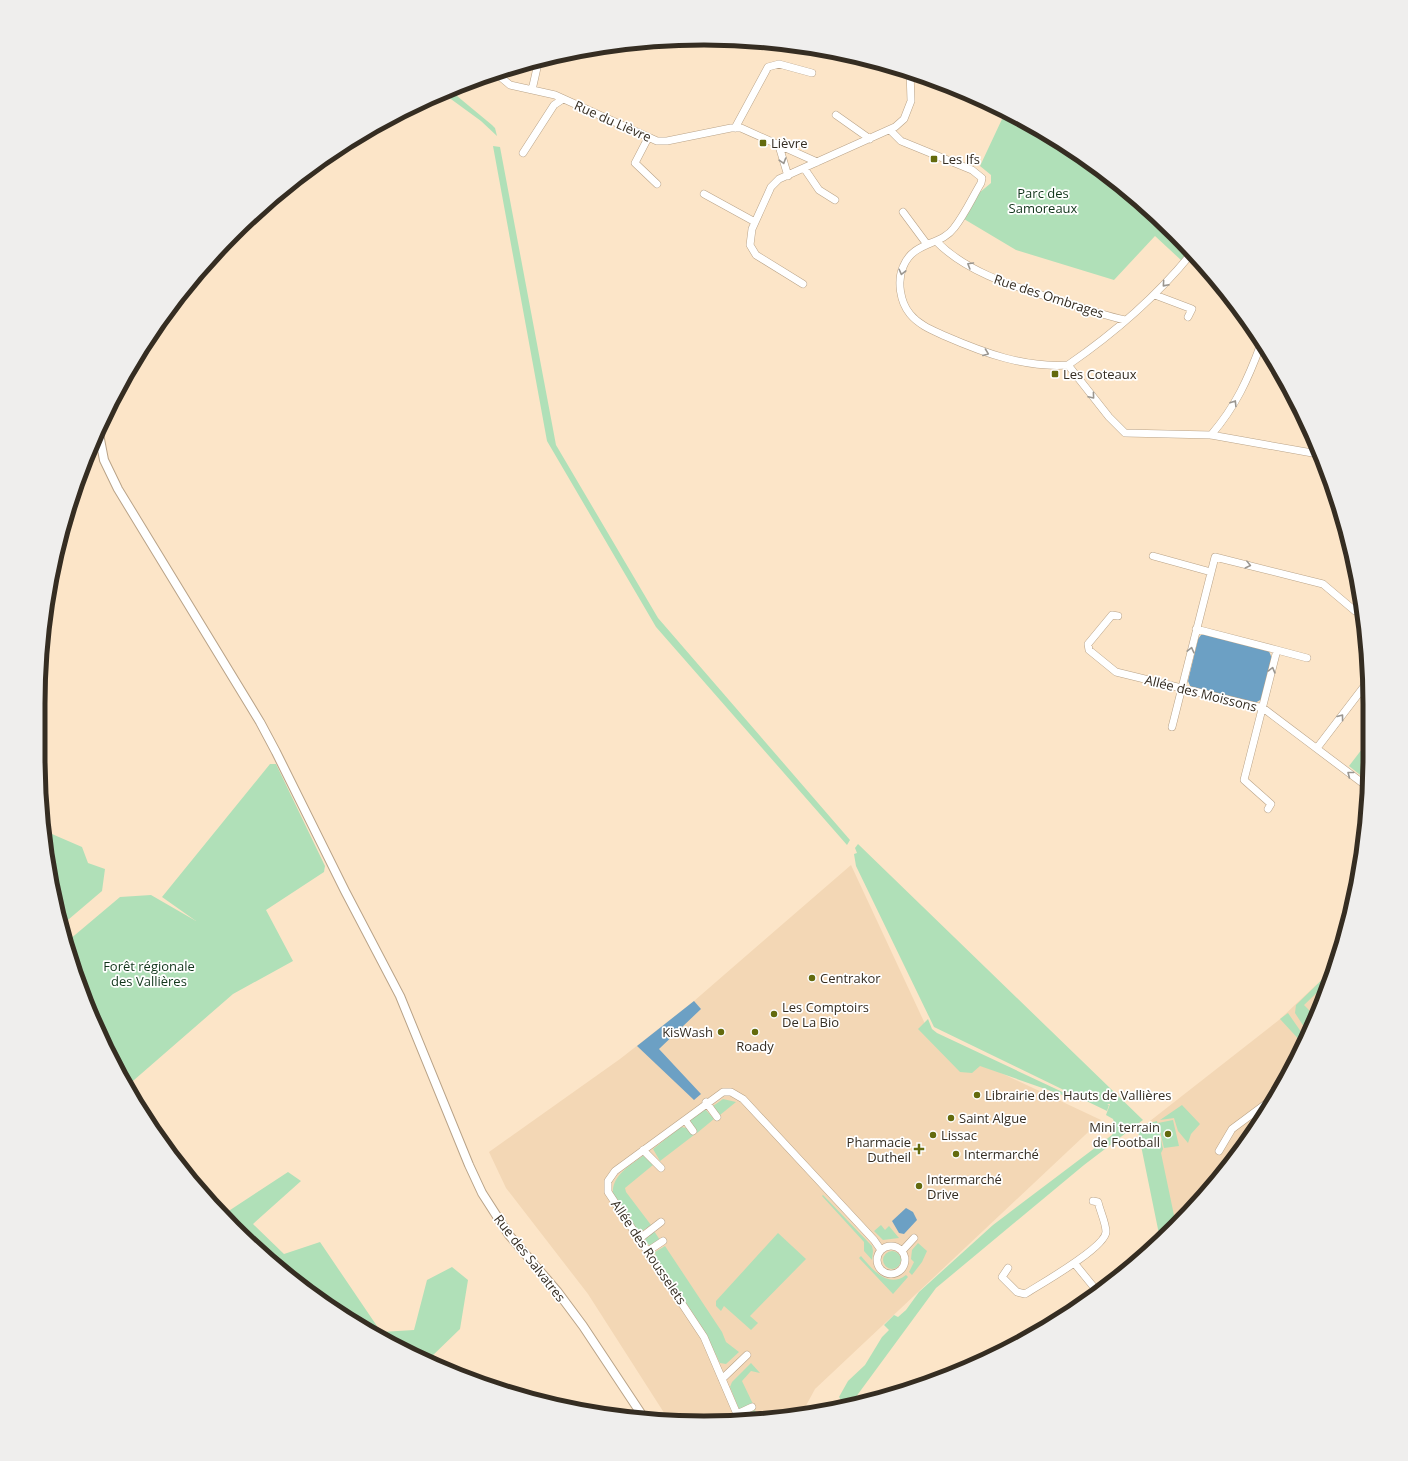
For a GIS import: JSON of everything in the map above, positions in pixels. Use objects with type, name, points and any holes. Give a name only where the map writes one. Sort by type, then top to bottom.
[{"type":"street","points":[[735,128],[768,67],[779,64],[812,73]]},
{"type":"street","points":[[532,90],[537,66]]},
{"type":"street","name":"Rue du Lièvre","points":[[501,77],[510,85],[555,95],[657,141],[667,141],[735,128],[745,130],[816,162]]},
{"type":"street","points":[[803,284],[764,260],[752,250],[750,239],[755,222],[771,187],[779,179],[890,130],[904,119],[909,111],[911,101],[910,78]]},
{"type":"street","points":[[522,153],[554,105],[562,99]]},
{"type":"street","points":[[836,115],[870,139]]},
{"type":"street","points":[[890,130],[901,141],[972,170],[982,178],[981,183],[954,228],[947,235],[926,244],[907,259],[900,281],[901,296],[909,313],[924,326],[991,355],[1021,362],[1068,365],[1155,295],[1188,257]]},
{"type":"street","points":[[648,138],[635,162],[657,184]]},
{"type":"street","points":[[779,146],[788,176]]},
{"type":"street","points":[[804,168],[819,190],[835,200]]},
{"type":"street","points":[[704,194],[755,222]]},
{"type":"street","points":[[903,212],[926,244]]},
{"type":"street","name":"Rue des Ombrages","points":[[936,241],[945,250],[989,276],[1014,286],[1125,320]]},
{"type":"street","points":[[1155,295],[1192,308],[1188,317]]},
{"type":"street","points":[[1211,434],[1224,420],[1247,382],[1259,349]]},
{"type":"street","points":[[1068,365],[1109,417],[1126,433],[1211,434],[1313,453]]},
{"type":"street","name":"Rue des Salvatres","points":[[100,441],[104,460],[118,489],[260,722],[276,752],[345,891],[400,996],[469,1165],[486,1199],[509,1234],[557,1291],[583,1326],[640,1413]]},
{"type":"street","points":[[1153,556],[1211,572]]},
{"type":"street","points":[[1172,727],[1214,557],[1323,584],[1356,611]]},
{"type":"street","name":"Allée des Moissons","points":[[1118,616],[1112,615],[1088,644],[1088,650],[1116,672],[1263,708],[1362,783]]},
{"type":"street","points":[[1196,628],[1307,658]]},
{"type":"street","points":[[1268,809],[1271,804],[1244,780],[1277,650]]},
{"type":"street","points":[[1318,748],[1363,688]]},
{"type":"street","name":"Allée des Rousselets","points":[[737,1414],[704,1337],[608,1192],[608,1181],[613,1169],[685,1120],[706,1102],[723,1092],[731,1092],[740,1096],[874,1240],[881,1250]]},
{"type":"street","points":[[706,1102],[717,1117]]},
{"type":"street","points":[[1219,1151],[1232,1129],[1263,1106]]},
{"type":"street","points":[[685,1120],[693,1131]]},
{"type":"street","points":[[643,1150],[661,1168]]},
{"type":"street","points":[[1008,1268],[1002,1277],[1017,1292],[1025,1294],[1075,1264],[1103,1239],[1106,1233],[1098,1202],[1093,1201]]},
{"type":"street","points":[[639,1239],[661,1222]]},
{"type":"street","points":[[902,1251],[914,1238]]},
{"type":"street","points":[[648,1251],[663,1241]]},
{"type":"street","points":[[889,1246],[894,1246],[902,1251],[906,1258],[904,1266],[898,1273],[889,1274],[881,1270],[878,1266],[877,1258],[881,1250],[889,1246]]},
{"type":"street","points":[[1075,1264],[1094,1288]]},
{"type":"street","points":[[722,1379],[747,1355]]},
{"type":"street","points":[[737,1414],[752,1407]]},
{"type":"shaded area","points":[[851,865],[933,1041],[1101,1120],[815,1389],[805,1408],[747,1415],[666,1415],[588,1294],[506,1188],[489,1152],[620,1059],[694,1001]]},
{"type":"shaded area","points":[[1325,976],[1313,1009],[1275,1087],[1227,1158],[1199,1192],[1173,1220],[1150,1121],[1279,1020]]},
{"type":"green space","points":[[455,94],[492,125],[495,128],[497,136],[481,121],[448,97]]},
{"type":"green space","name":"Parc des Samoreaux","points":[[1003,117],[1035,134],[1105,181],[1139,209],[1187,256],[1182,261],[1155,236],[1114,280],[1016,250],[964,219],[979,193],[991,183],[991,175],[980,166]]},
{"type":"green space","points":[[493,146],[500,147],[556,445],[658,618],[850,840],[847,845],[656,627],[547,441]]},
{"type":"green space","points":[[1363,748],[1363,777],[1349,766]]},
{"type":"green space","name":"Forêt régionale des Vallières","points":[[270,764],[276,764],[325,866],[324,872],[266,910],[293,961],[233,994],[131,1083],[95,1009],[70,939],[120,897],[151,895],[196,921],[162,897]]},
{"type":"green space","points":[[50,833],[82,847],[88,863],[105,869],[102,891],[66,922],[58,886]]},
{"type":"green space","points":[[858,844],[1143,1120],[1084,1165],[936,1288],[855,1398],[840,1402],[841,1400],[839,1397],[848,1381],[865,1365],[882,1337],[889,1330],[884,1325],[894,1315],[898,1317],[906,1310],[919,1292],[993,1225],[1112,1135],[1116,1127],[1113,1119],[1106,1115],[1110,1104],[1107,1104],[1109,1105],[1107,1111],[934,1027],[856,866],[854,854],[857,853],[855,848]]},
{"type":"green space","points":[[1325,977],[1320,989],[1304,1005],[1311,1012],[1304,1028],[1295,1013],[1296,1005]]},
{"type":"green space","points":[[1288,1013],[1302,1033],[1299,1040],[1280,1019]]},
{"type":"green space","points":[[928,1019],[932,1029],[937,1033],[1071,1096],[1071,1098],[980,1066],[972,1073],[960,1072],[918,1029]]},
{"type":"green space","points":[[723,1099],[736,1102],[720,1115],[713,1106]]},
{"type":"green space","points":[[1182,1105],[1200,1124],[1191,1134],[1188,1143],[1178,1131],[1174,1118],[1160,1120]]},
{"type":"green space","points":[[705,1109],[714,1119],[697,1133],[689,1124],[689,1120]]},
{"type":"green space","name":"Mini terrain de Football","points":[[1173,1120],[1179,1146],[1164,1148],[1158,1123]]},
{"type":"green space","points":[[1157,1121],[1163,1149],[1161,1153],[1175,1218],[1159,1233],[1137,1126]]},
{"type":"green space","points":[[681,1127],[687,1128],[694,1135],[660,1161],[653,1149]]},
{"type":"green space","points":[[644,1155],[653,1165],[625,1188],[626,1192],[651,1225],[639,1233],[613,1195],[613,1188],[618,1176]]},
{"type":"green space","points":[[288,1172],[301,1181],[253,1224],[284,1254],[320,1242],[381,1331],[338,1305],[303,1280],[269,1252],[227,1212]]},
{"type":"green space","points":[[823,1195],[872,1246],[872,1260],[864,1251],[864,1242],[822,1196]]},
{"type":"green space","points":[[881,1225],[885,1230],[889,1226],[899,1238],[883,1240],[874,1231]]},
{"type":"green space","points":[[654,1231],[660,1240],[650,1245],[646,1244],[646,1238]]},
{"type":"green space","points":[[778,1233],[806,1259],[750,1316],[758,1323],[751,1330],[724,1306],[721,1311],[716,1306],[716,1301]]},
{"type":"green space","points":[[918,1243],[927,1251],[922,1262],[912,1275],[909,1272],[914,1262],[911,1259],[912,1250]]},
{"type":"green space","points":[[665,1246],[722,1332],[726,1342],[739,1352],[726,1364],[720,1363],[702,1327],[656,1258],[655,1252]]},
{"type":"green space","points":[[888,1251],[896,1251],[901,1256],[899,1267],[896,1269],[888,1269],[883,1264],[883,1256]]},
{"type":"green space","points":[[861,1256],[875,1271],[887,1279],[899,1279],[906,1275],[908,1277],[893,1294],[859,1258]]},
{"type":"green space","points":[[452,1267],[468,1280],[460,1329],[432,1357],[382,1332],[414,1330],[427,1280]]},
{"type":"green space","points":[[751,1363],[760,1373],[751,1371],[742,1381],[753,1404],[739,1409],[730,1387],[732,1382]]},
{"type":"green space","points":[[755,1410],[756,1414],[747,1415],[744,1415]]},
{"type":"water","points":[[1201,635],[1207,635],[1268,650],[1271,660],[1262,699],[1255,703],[1191,688],[1188,681],[1198,639]]},
{"type":"water","points":[[694,1001],[701,1009],[659,1049],[701,1094],[694,1100],[637,1046]]},
{"type":"water","points":[[906,1208],[913,1212],[917,1220],[904,1234],[899,1233],[892,1221]]},
{"type":"place","name":"Lièvre","points":[[763,143]]},
{"type":"place","name":"Les Ifs","points":[[934,159]]},
{"type":"place","name":"Les Coteaux","points":[[1055,374]]},
{"type":"place","name":"Centrakor","points":[[812,978]]},
{"type":"place","name":"Les Comptoirs De La Bio","points":[[774,1014]]},
{"type":"place","name":"KisWash","points":[[721,1032]]},
{"type":"place","name":"Roady","points":[[755,1032]]},
{"type":"place","name":"Librairie des Hauts de Vallières","points":[[977,1095]]},
{"type":"place","name":"Saint Algue","points":[[951,1118]]},
{"type":"place","name":"Mini terrain de Football","points":[[1168,1134]]},
{"type":"place","name":"Lissac","points":[[933,1135]]},
{"type":"place","name":"Pharmacie Dutheil","points":[[919,1149]]},
{"type":"place","name":"Intermarché","points":[[956,1154]]},
{"type":"place","name":"Intermarché Drive","points":[[919,1186]]}]
